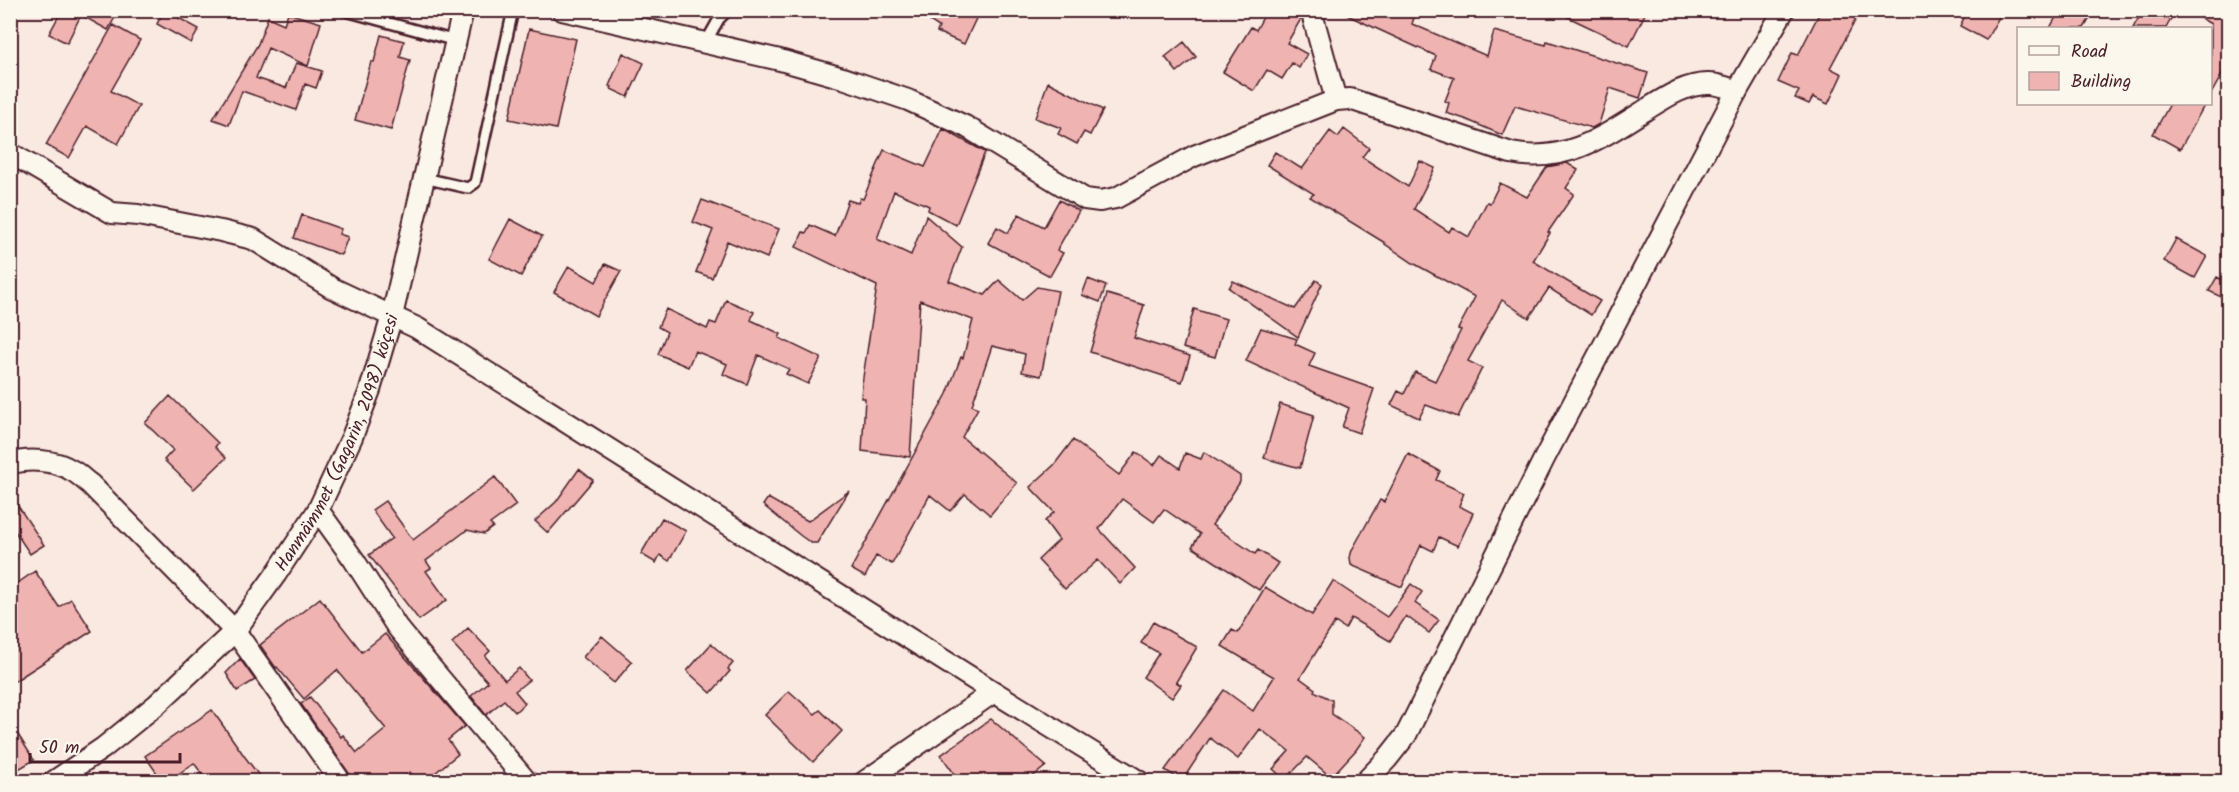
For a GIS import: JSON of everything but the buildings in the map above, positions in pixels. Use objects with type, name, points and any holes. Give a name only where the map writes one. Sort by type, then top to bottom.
[{"type":"street","name":"Hanmämmet (Gagarin, 2098) köçesi","points":[[53,782],[103,748],[156,705],[236,631],[318,510],[339,469],[370,390],[392,316],[463,10]]},
{"type":"street","points":[[562,10],[706,42],[843,78],[940,113],[1085,199],[1100,201],[1116,198],[1194,156],[1336,100],[1350,99],[1511,153],[1530,157],[1575,150],[1595,142],[1680,90],[1711,84],[1737,91]]},
{"type":"street","points":[[1311,10],[1336,100]]},
{"type":"street","points":[[1365,782],[1406,735],[1551,446],[1737,91],[1784,10]]},
{"type":"street","points":[[10,153],[112,213],[138,215],[253,239],[332,288],[417,328],[1140,782]]},
{"type":"street","points":[[10,464],[33,461],[53,463],[71,470],[90,484],[236,631],[341,782]]},
{"type":"street","points":[[318,510],[354,560],[397,627],[527,782]]},
{"type":"street","points":[[864,782],[994,692]]},
{"type":"lane","points":[[342,10],[456,41]]},
{"type":"lane","points":[[424,178],[468,188],[473,187],[513,10]]},
{"type":"lane","points":[[706,42],[719,19],[728,10]]}]
